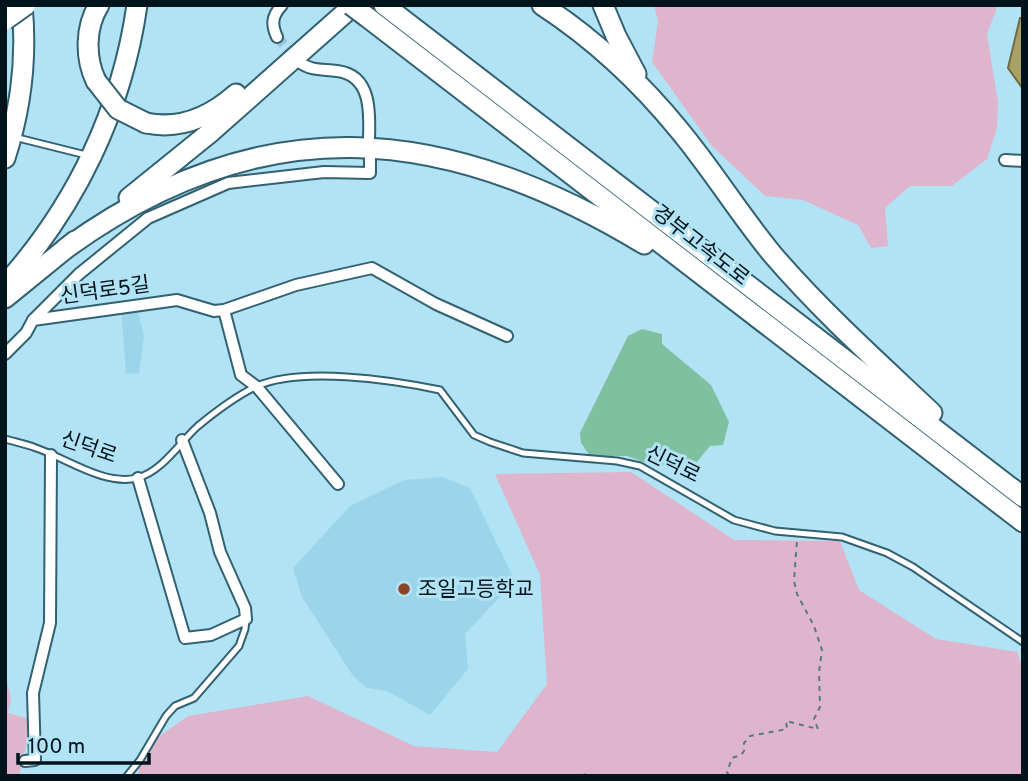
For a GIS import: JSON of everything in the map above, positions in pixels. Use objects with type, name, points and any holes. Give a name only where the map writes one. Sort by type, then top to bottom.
[{"type":"highway","points":[[5,20],[24,5]]},
{"type":"highway","points":[[5,158],[24,59],[24,5]]},
{"type":"highway","points":[[5,285],[56,218],[91,157],[121,87],[137,5]]},
{"type":"highway","points":[[98,8],[91,26],[88,51],[96,81],[118,108],[146,123],[165,125],[185,123],[216,110],[336,5]]},
{"type":"highway","name":"경부고속도로","points":[[384,5],[1016,492]]},
{"type":"highway","points":[[542,5],[595,44],[663,111]]},
{"type":"highway","points":[[603,5],[630,65],[752,228],[799,284],[1016,492]]},
{"type":"highway","points":[[5,298],[212,131],[357,9]]},
{"type":"highway","name":"경부고속도로","points":[[357,9],[1023,522]]},
{"type":"highway","points":[[65,249],[101,223],[136,203],[185,180],[232,163],[298,150],[383,148],[447,159],[534,187],[631,236],[736,302]]},
{"type":"street","points":[[277,37],[272,23],[282,5]]},
{"type":"street","points":[[299,62],[311,69],[334,70],[356,78],[367,97],[369,138]]},
{"type":"street","points":[[33,320],[79,274],[148,218],[228,183],[324,172],[369,173],[369,158]]},
{"type":"street","points":[[1005,160],[1023,161]]},
{"type":"street","points":[[338,484],[257,387],[241,375],[224,310],[296,285],[372,268],[436,304],[507,336]]},
{"type":"street","name":"신덕로5길","points":[[5,354],[26,334],[33,320],[177,300],[214,311],[224,310]]},
{"type":"street","points":[[138,478],[185,638],[211,635],[246,619],[245,608],[220,552],[210,513],[182,440]]},
{"type":"street","points":[[25,761],[35,760],[33,694],[50,623],[51,455]]},
{"type":"lane","points":[[11,136],[91,157]]},
{"type":"lane","name":"신덕로","points":[[5,439],[37,448],[74,466],[113,478],[138,478],[172,454],[182,440],[212,414],[257,387],[290,378],[326,375],[440,390],[474,435],[490,442],[523,453],[617,461],[640,467],[734,520],[797,534],[842,537],[887,553],[1023,642]]},
{"type":"lane","points":[[127,776],[140,760],[166,716],[175,706],[194,698],[239,646],[246,619]]},
{"type":"path","points":[[729,776],[727,772],[730,761],[741,755],[744,743],[750,736],[787,729],[786,721],[818,729],[814,719],[820,707],[819,672],[822,650],[820,639],[797,594],[794,581],[797,534]]},
{"type":"path","points":[[581,776],[593,776]]},
{"type":"shaded area","points":[[654,5],[998,5],[987,34],[998,102],[997,128],[987,159],[952,186],[910,186],[885,208],[888,246],[871,248],[858,225],[803,200],[765,196],[712,146],[652,62],[658,21]]},
{"type":"shaded area","points":[[136,305],[144,336],[139,373],[126,374],[121,307]]},
{"type":"shaded area","points":[[642,329],[662,334],[662,344],[711,385],[729,422],[723,445],[710,446],[696,463],[655,466],[627,456],[590,456],[581,443],[580,433],[628,336]]},
{"type":"shaded area","points":[[631,472],[734,540],[840,541],[859,590],[936,639],[1017,652],[1023,669],[1023,776],[138,776],[141,749],[188,716],[308,696],[414,746],[497,752],[547,684],[540,575],[495,474]]},
{"type":"shaded area","name":"조일고등학교","points":[[443,477],[470,488],[515,581],[465,634],[468,669],[430,715],[387,691],[367,688],[353,676],[302,597],[293,568],[350,506],[404,480]]},
{"type":"shaded area","points":[[5,672],[11,699],[8,713],[32,720],[19,776],[5,776]]},
{"type":"building","points":[[1020,18],[1023,18],[1023,89],[1008,68]]},
{"type":"tunnel","points":[[277,37],[297,60]]},
{"type":"place","name":"조일고등학교","points":[[404,589]]}]
